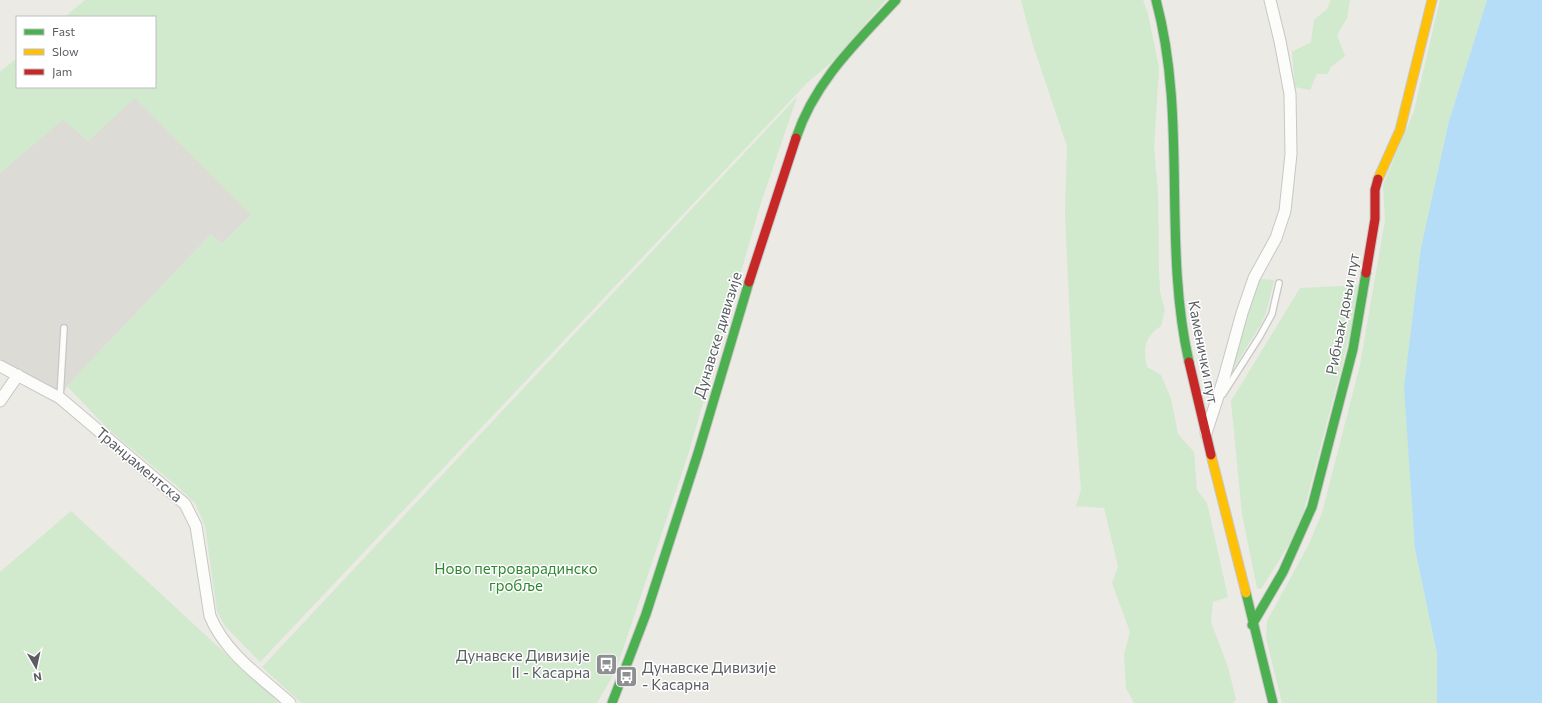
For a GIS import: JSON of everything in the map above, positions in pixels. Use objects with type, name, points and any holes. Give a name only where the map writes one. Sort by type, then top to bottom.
[{"type":"street","name":"Дунавске дивизије","points":[[612,703],[646,614],[698,453],[767,221],[797,134],[810,106],[833,68],[896,0]]},
{"type":"street","name":"Каменички пут","points":[[1156,0],[1165,33],[1174,107],[1178,294],[1183,337],[1252,625],[1273,703]]},
{"type":"street","points":[[1206,434],[1254,278],[1276,238],[1285,211],[1291,154],[1290,94],[1280,41],[1270,0]]},
{"type":"street","name":"Рибњак доњи пут","points":[[1252,625],[1283,572],[1312,507],[1353,349],[1375,219],[1375,190],[1380,171],[1400,130],[1432,0]]},
{"type":"street","name":"Транџаментска","points":[[0,366],[60,398],[185,504],[196,526],[210,616],[215,628],[230,649],[290,703]]},
{"type":"street","points":[[0,401],[18,375]]},
{"type":"lane","points":[[1216,405],[1272,314],[1279,283]]},
{"type":"lane","points":[[60,398],[64,328]]},
{"type":"shaded area","points":[[135,97],[251,215],[222,244],[211,234],[67,386],[63,394],[0,359],[0,173],[63,119],[88,141]]},
{"type":"green space","points":[[85,0],[886,0],[834,60],[807,83],[260,662],[225,626],[217,611],[205,526],[195,503],[177,486],[108,429],[67,386],[211,234],[222,244],[251,215],[135,98],[88,141],[63,120],[0,173],[0,72],[16,59],[16,88],[156,88],[156,16],[66,16]]},
{"type":"green space","points":[[1021,0],[1143,0],[1148,14],[1159,68],[1154,147],[1158,192],[1160,292],[1165,310],[1161,326],[1155,330],[1148,339],[1145,354],[1147,367],[1161,375],[1171,399],[1178,434],[1194,452],[1197,490],[1207,503],[1228,597],[1213,602],[1211,622],[1228,667],[1236,699],[1233,703],[1134,703],[1126,688],[1124,655],[1130,632],[1112,583],[1118,566],[1104,508],[1076,506],[1081,490],[1073,385],[1065,214],[1067,146],[1033,45]]},
{"type":"green space","points":[[1331,0],[1350,0],[1347,18],[1337,35],[1345,56],[1331,67],[1328,74],[1317,74],[1310,90],[1295,87],[1292,52],[1311,42],[1314,20],[1327,9]]},
{"type":"green space","points":[[1440,0],[1487,0],[1449,121],[1415,549],[1437,654],[1437,703],[1282,703],[1266,638],[1267,621],[1309,544],[1322,513],[1360,365],[1385,220],[1383,185],[1414,111]]},
{"type":"green space","name":"Ново петроварадинско гробље","points":[[797,97],[760,206],[688,455],[616,670],[597,703],[301,703],[262,667]]},
{"type":"green space","points":[[1259,279],[1274,280],[1267,310],[1261,324],[1228,377],[1246,314]]},
{"type":"green space","points":[[1363,285],[1304,510],[1290,543],[1261,589],[1257,588],[1242,514],[1231,401],[1300,288]]},
{"type":"green space","points":[[71,511],[279,703],[0,703],[0,572]]},
{"type":"water","points":[[1487,0],[1542,0],[1542,703],[1437,703],[1437,654],[1415,549],[1404,387],[1421,248],[1449,121]]},
{"type":"traffic: fast","points":[[796,138],[804,117],[825,81],[852,48],[896,0]]},
{"type":"traffic: fast","points":[[1156,0],[1165,45],[1171,90],[1177,272],[1181,317],[1189,362]]},
{"type":"traffic: fast","points":[[1252,625],[1283,572],[1312,507],[1353,349],[1366,273]]},
{"type":"traffic: fast","points":[[612,703],[646,614],[698,453],[749,282]]},
{"type":"traffic: fast","points":[[1246,593],[1273,703]]},
{"type":"traffic: slow","points":[[1378,179],[1400,130],[1432,0]]},
{"type":"traffic: slow","points":[[1211,455],[1246,593]]},
{"type":"traffic: jam","points":[[749,282],[796,138]]},
{"type":"traffic: jam","points":[[1366,273],[1375,219],[1375,190],[1378,179]]},
{"type":"traffic: jam","points":[[1189,362],[1211,455]]},
{"type":"place","name":"Дунавске Дивизије II - Касарна","points":[[606,665]]},
{"type":"place","name":"Дунавске Дивизије - Касарна","points":[[627,677]]}]
